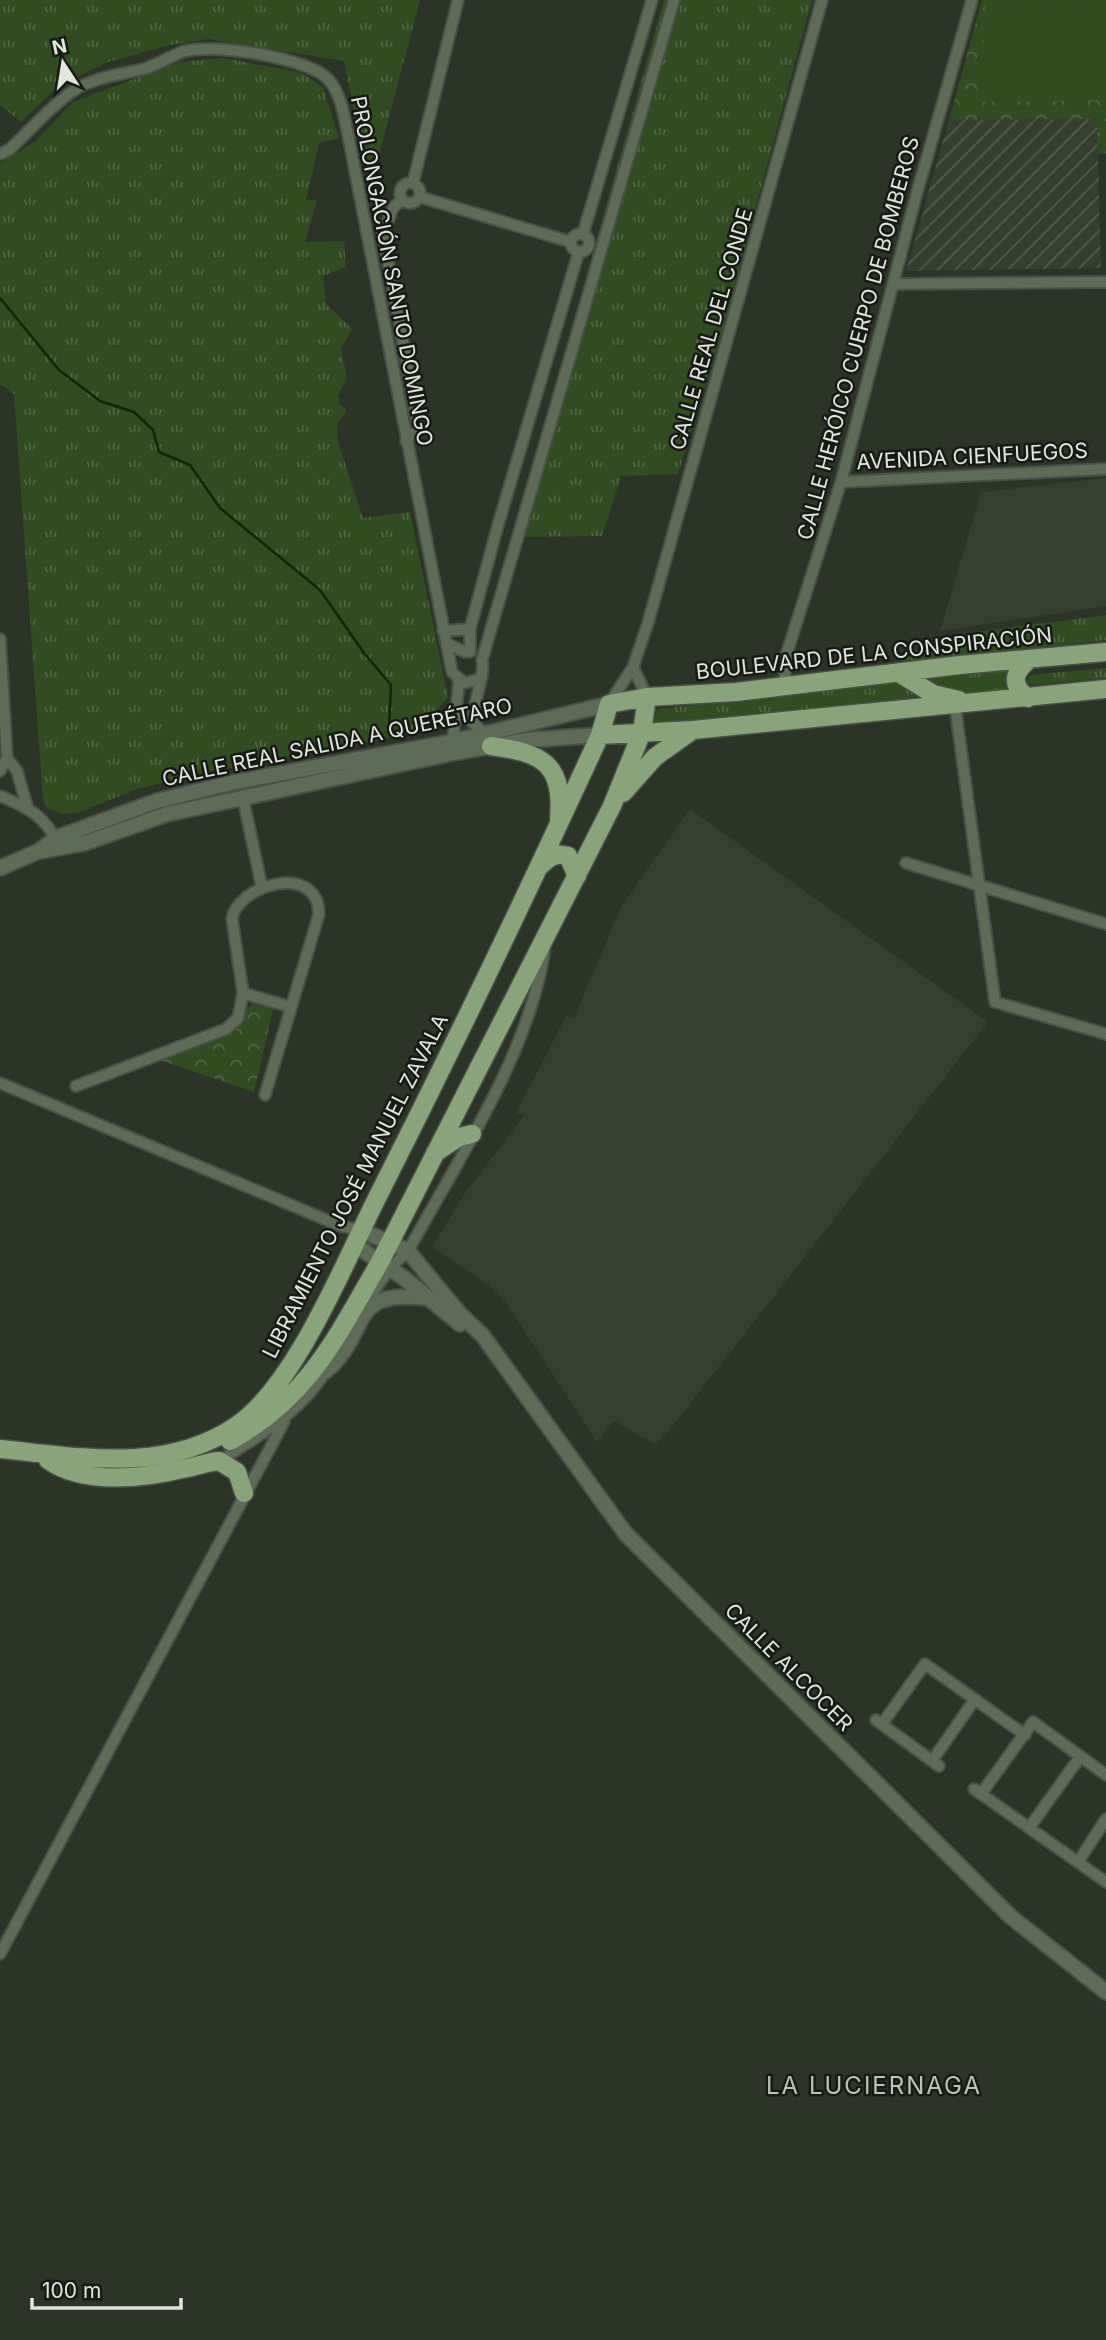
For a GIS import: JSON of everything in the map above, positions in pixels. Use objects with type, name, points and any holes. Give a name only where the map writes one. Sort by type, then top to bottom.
[{"type":"main road","name":"BOULEVARD DE LA CONSPIRACIÓN","points":[[609,704],[647,697],[785,687],[1106,652]]},
{"type":"main road","points":[[1028,698],[1017,690],[1015,683],[1020,667],[1030,659]]},
{"type":"main road","points":[[899,673],[933,694],[982,704]]},
{"type":"main road","points":[[600,735],[693,730],[1106,691]]},
{"type":"main road","points":[[0,1454],[134,1466],[175,1461],[215,1450],[264,1423],[285,1404],[320,1362],[385,1266],[391,1241],[433,1155],[612,806],[642,732],[647,697]]},
{"type":"main road","name":"LIBRAMIENTO JOSÉ MANUEL ZAVALA","points":[[0,1449],[135,1460],[171,1455],[237,1425],[276,1387],[358,1237],[559,826],[600,735],[609,704]]},
{"type":"main road","points":[[612,806],[654,757],[693,730]]},
{"type":"main road","points":[[488,740],[531,752],[550,767],[559,788],[559,826]]},
{"type":"main road","points":[[538,868],[560,854],[568,856],[577,876]]},
{"type":"main road","points":[[433,1155],[459,1137],[472,1134]]},
{"type":"main road","points":[[48,1460],[61,1469],[114,1476],[163,1473],[219,1461],[237,1472],[244,1493]]},
{"type":"street","points":[[413,183],[458,0]]},
{"type":"street","points":[[467,652],[470,629],[537,385],[579,251],[589,244],[583,234],[652,0]]},
{"type":"street","points":[[488,740],[472,722],[479,679],[484,670],[482,660],[674,0]]},
{"type":"street","name":"CALLE REAL DEL CONDE","points":[[609,704],[633,667],[764,216],[822,0]]},
{"type":"street","name":"CALLE HERÓICO CUERPO DE BOMBEROS","points":[[785,687],[785,659],[841,482],[972,0]]},
{"type":"street","name":"PROLONGACIÓN SANTO DOMINGO","points":[[0,154],[10,149],[73,91],[99,79],[145,69],[182,52],[216,49],[300,62],[316,68],[337,93],[343,110],[452,667]]},
{"type":"street","points":[[401,200],[400,190],[403,185],[413,183],[418,186],[420,197]]},
{"type":"street","points":[[401,200],[412,204],[420,197]]},
{"type":"street","points":[[420,197],[571,242],[579,251]]},
{"type":"street","points":[[401,200],[393,208],[383,234],[415,407],[417,429],[406,441]]},
{"type":"street","points":[[571,242],[576,234],[583,234]]},
{"type":"street","points":[[893,284],[1106,282]]},
{"type":"street","name":"AVENIDA CIENFUEGOS","points":[[841,482],[1106,469]]},
{"type":"street","points":[[443,631],[470,629]]},
{"type":"street","points":[[0,639],[7,758],[0,771]]},
{"type":"street","points":[[446,643],[482,660]]},
{"type":"street","points":[[452,747],[459,681],[452,667],[455,657],[467,652]]},
{"type":"street","points":[[633,667],[647,697]]},
{"type":"street","points":[[459,681],[469,684],[479,679]]},
{"type":"street","name":"CALLE REAL SALIDA A QUERÉTARO","points":[[0,868],[157,801],[236,782],[488,740],[609,704]]},
{"type":"street","points":[[955,705],[995,1002],[1106,1034]]},
{"type":"street","name":"CALLE REAL SALIDA A QUERÉTARO","points":[[488,740],[600,735]]},
{"type":"street","name":"CALLE REAL SALIDA A QUERÉTARO","points":[[58,843],[85,843],[167,814],[452,747]]},
{"type":"street","points":[[7,758],[17,771],[27,806]]},
{"type":"street","points":[[0,796],[27,806],[39,816],[58,843]]},
{"type":"street","points":[[243,798],[262,888]]},
{"type":"street","points":[[906,863],[1106,924]]},
{"type":"street","points":[[76,1086],[226,1029],[238,1018],[243,993],[234,910],[245,897],[262,888],[299,883],[307,885],[318,901],[319,914],[265,1095]]},
{"type":"street","points":[[326,1371],[385,1266],[408,1251],[472,1134],[525,1028],[540,980],[546,937]]},
{"type":"street","points":[[243,993],[291,1007]]},
{"type":"street","points":[[0,1083],[341,1226],[358,1237]]},
{"type":"street","name":"CALLE ALCOCER","points":[[358,1237],[391,1241],[408,1251],[459,1313],[482,1336],[625,1533],[1012,1917],[1106,1992]]},
{"type":"street","name":"CALLE ALCOCER","points":[[358,1237],[385,1266],[460,1324],[482,1336]]},
{"type":"street","points":[[0,1954],[285,1419],[338,1360],[370,1306],[392,1296],[427,1298]]},
{"type":"street","points":[[219,1461],[285,1419]]},
{"type":"street","points":[[975,1699],[935,1764],[879,1722],[925,1664],[975,1699],[1025,1735]]},
{"type":"street","points":[[1106,1775],[1032,1722],[1025,1735],[977,1791],[1106,1882]]},
{"type":"street","points":[[1029,1828],[1080,1757]]},
{"type":"street","points":[[1078,1862],[1106,1819]]},
{"type":"shaded area","points":[[1097,119],[1101,268],[906,271],[949,120]]},
{"type":"shaded area","points":[[1106,478],[1106,606],[940,631],[981,492]]},
{"type":"shaded area","points":[[690,809],[988,1022],[672,1427],[655,1444],[614,1421],[597,1442],[506,1303],[486,1283],[432,1247],[465,1193],[525,1114],[516,1113],[566,1016],[574,1017],[621,907]]},
{"type":"green space","points":[[0,0],[420,0],[370,189],[344,61],[209,39],[170,45],[108,62],[58,86],[21,122],[0,105]]},
{"type":"green space","points":[[664,0],[812,0],[720,339],[678,474],[621,476],[602,536],[513,537]]},
{"type":"green space","points":[[982,0],[1106,0],[1106,154],[1098,154],[1097,119],[949,120]]},
{"type":"green space","points":[[1106,0],[1106,100],[982,102],[985,1]]},
{"type":"green space","points":[[223,58],[302,73],[323,87],[339,138],[319,143],[306,200],[317,200],[305,242],[344,241],[346,267],[323,276],[326,304],[352,329],[341,349],[347,378],[338,395],[340,404],[347,410],[337,424],[338,442],[363,518],[410,512],[448,697],[419,732],[199,774],[137,789],[80,812],[62,814],[46,807],[43,800],[14,394],[0,384],[0,163],[36,141],[73,102],[179,62]]},
{"type":"green space","points":[[1106,615],[1106,640],[907,663],[898,660],[896,655],[931,647],[946,637],[959,634]]},
{"type":"green space","points":[[1106,668],[1106,678],[1031,685],[1027,682],[1030,675]]},
{"type":"green space","points":[[1015,669],[1016,693],[948,692],[916,681]]},
{"type":"green space","points":[[904,682],[916,696],[925,700],[653,727],[657,709]]},
{"type":"green space","points":[[255,1001],[274,1006],[254,1092],[159,1060],[219,1036]]},
{"type":"waterway","points":[[0,298],[59,370],[100,401],[134,412],[153,430],[159,452],[190,465],[220,508],[320,590],[364,653],[391,685],[389,726]]},
{"type":"district","name":"LA LUCIERNAGA","points":[[874,2085]]}]
